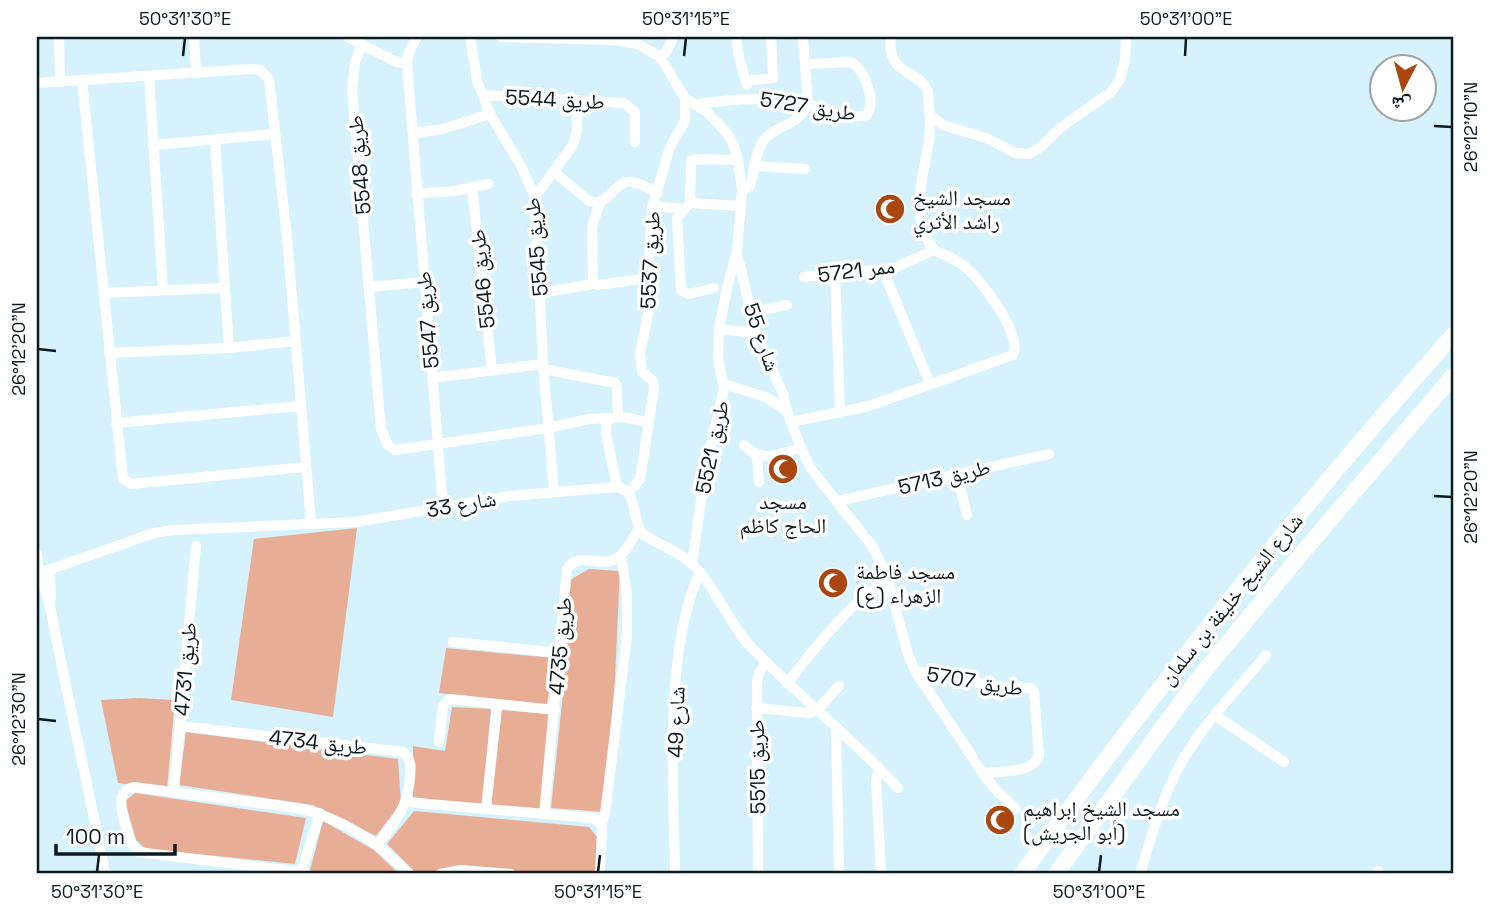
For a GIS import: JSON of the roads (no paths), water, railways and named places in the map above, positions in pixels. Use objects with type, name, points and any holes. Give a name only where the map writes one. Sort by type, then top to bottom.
[{"type":"highway","name":"شارع الشيخ خليفة بن سلمان","points":[[1022,874],[1086,784],[1201,634],[1292,521],[1453,335]]},
{"type":"highway","name":"شارع الشيخ خليفة بن سلمان","points":[[1056,874],[1198,679],[1453,376]]},
{"type":"street","points":[[58,37],[60,82]]},
{"type":"street","points":[[194,37],[196,73]]},
{"type":"street","points":[[348,37],[398,63],[407,63]]},
{"type":"street","name":"طريق 5547","points":[[418,37],[409,52],[407,63],[443,507]]},
{"type":"street","name":"طريق 5545","points":[[470,37],[477,81],[490,114],[521,166],[535,197],[543,367],[554,491]]},
{"type":"street","points":[[501,37],[614,40],[638,44],[660,57],[667,51],[673,37]]},
{"type":"street","points":[[736,37],[748,97]]},
{"type":"street","points":[[746,80],[773,78],[771,37]]},
{"type":"street","points":[[742,190],[750,186],[758,151],[765,139],[793,123],[808,104],[803,37]]},
{"type":"street","points":[[724,384],[766,397],[789,417],[840,413],[876,404],[1010,358],[1015,352],[1016,348],[1000,310],[974,276],[959,262],[934,250],[929,243],[918,204],[932,116],[929,95],[925,86],[904,72],[893,59],[891,37]]},
{"type":"street","points":[[932,116],[943,125],[986,138],[1016,153],[1029,154],[1111,92],[1123,70],[1126,37]]},
{"type":"street","name":"طريق 5548","points":[[362,44],[352,78],[381,429],[388,445],[395,450],[437,445]]},
{"type":"street","name":"شارع 55","points":[[660,57],[669,67],[685,97],[706,112],[726,132],[733,144],[742,190],[737,253],[756,333],[783,394],[801,448],[811,469],[873,547],[888,580],[915,671],[977,765],[995,789],[1016,809]]},
{"type":"street","name":"طريق 5727","points":[[695,105],[748,97],[808,104],[843,116],[867,115],[871,108],[870,98],[856,65],[851,62],[806,64]]},
{"type":"street","points":[[37,83],[251,69],[263,73],[271,85],[311,523]]},
{"type":"street","points":[[149,76],[163,290]]},
{"type":"street","points":[[82,80],[121,477],[131,484],[306,467]]},
{"type":"street","name":"طريق 5544","points":[[483,95],[628,105],[635,111],[636,116],[635,142]]},
{"type":"street","name":"طريق 5537","points":[[629,492],[640,479],[654,383],[642,372],[640,353],[650,309],[648,278],[653,206],[670,146],[685,121],[685,97]]},
{"type":"street","points":[[535,197],[573,145],[576,138],[578,101]]},
{"type":"street","points":[[413,133],[443,129],[490,114]]},
{"type":"street","points":[[153,145],[275,134]]},
{"type":"street","points":[[215,140],[229,348]]},
{"type":"street","points":[[714,288],[689,294],[681,290],[676,222],[687,206],[691,161],[738,160]]},
{"type":"street","points":[[754,166],[805,169]]},
{"type":"street","points":[[554,172],[589,201],[600,203]]},
{"type":"street","points":[[594,285],[592,226],[600,203],[628,182],[658,193]]},
{"type":"street","points":[[416,194],[488,184]]},
{"type":"street","name":"طريق 5546","points":[[472,187],[492,370]]},
{"type":"street","points":[[653,206],[741,206]]},
{"type":"street","name":"ممر 5721","points":[[804,276],[894,268],[934,250]]},
{"type":"street","name":"طريق 5521","points":[[696,568],[706,466],[724,384],[718,358],[719,330],[737,253]]},
{"type":"street","points":[[883,270],[930,384]]},
{"type":"street","points":[[835,274],[840,413]]},
{"type":"street","points":[[540,293],[648,278]]},
{"type":"street","points":[[369,287],[424,282]]},
{"type":"street","points":[[103,293],[225,288]]},
{"type":"street","points":[[752,313],[787,305]]},
{"type":"street","points":[[719,330],[756,333]]},
{"type":"street","points":[[109,353],[229,348],[295,341]]},
{"type":"street","points":[[432,378],[543,367],[615,383],[617,387],[613,418],[606,433],[617,487]]},
{"type":"street","points":[[766,397],[776,393],[783,394]]},
{"type":"street","points":[[116,423],[301,406]]},
{"type":"street","points":[[437,445],[589,419],[613,418],[649,423]]},
{"type":"street","points":[[744,446],[757,456],[768,457],[801,448]]},
{"type":"street","name":"طريق 5713","points":[[838,501],[1049,454]]},
{"type":"street","points":[[757,456],[759,482]]},
{"type":"street","points":[[957,474],[967,515]]},
{"type":"street","name":"شارع 33","points":[[41,572],[154,533],[379,519],[554,491],[617,487],[629,492]]},
{"type":"street","points":[[629,492],[639,529],[646,536],[681,555],[696,568],[745,640],[789,686],[836,727],[898,788]]},
{"type":"street","points":[[406,802],[597,821],[605,814],[627,635],[627,595],[621,555],[639,529]]},
{"type":"street","name":"طريق 4731","points":[[174,791],[196,546]]},
{"type":"street","points":[[37,554],[50,603],[105,874]]},
{"type":"street","name":"طريق 4735","points":[[544,814],[566,573],[569,565],[580,560],[613,561],[621,555]]},
{"type":"street","name":"شارع 49","points":[[675,874],[675,702],[683,633],[696,568]]},
{"type":"street","points":[[789,686],[850,608],[864,595],[888,580]]},
{"type":"street","points":[[453,642],[560,653]]},
{"type":"street","points":[[1140,874],[1160,809],[1172,781],[1194,743],[1266,655]]},
{"type":"street","name":"طريق 5515","points":[[758,874],[756,708],[758,678],[766,662]]},
{"type":"street","name":"طريق 5707","points":[[915,671],[999,687],[1031,688],[1034,692],[1039,756],[1037,762],[1027,768],[977,765]]},
{"type":"street","points":[[756,708],[801,714],[817,710],[839,686]]},
{"type":"street","points":[[439,742],[445,702],[450,699],[555,710]]},
{"type":"street","points":[[486,809],[497,705]]},
{"type":"street","points":[[1216,716],[1284,762]]},
{"type":"street","name":"طريق 4734","points":[[180,726],[403,752],[410,760],[411,766],[406,802],[397,820],[377,844]]},
{"type":"street","points":[[836,727],[839,874]]},
{"type":"street","points":[[879,768],[876,780],[881,874]]},
{"type":"street","points":[[320,813],[304,873],[138,852],[130,842],[121,803],[126,789],[134,787],[320,813],[377,844],[409,874]]},
{"type":"street","points":[[597,821],[600,874]]},
{"type":"street","points":[[440,874],[461,870],[511,874]]},
{"type":"place","name":"مسجد الشيخ راشد الأثري","points":[[890,209]]},
{"type":"place","name":"مسجد الحاج كاظم","points":[[783,469]]},
{"type":"place","name":"مسجد فاطمة الزهراء (ع)","points":[[833,583]]},
{"type":"place","name":"مسجد الشيخ إبراهيم (أبو الجريش)","points":[[1000,820]]}]
